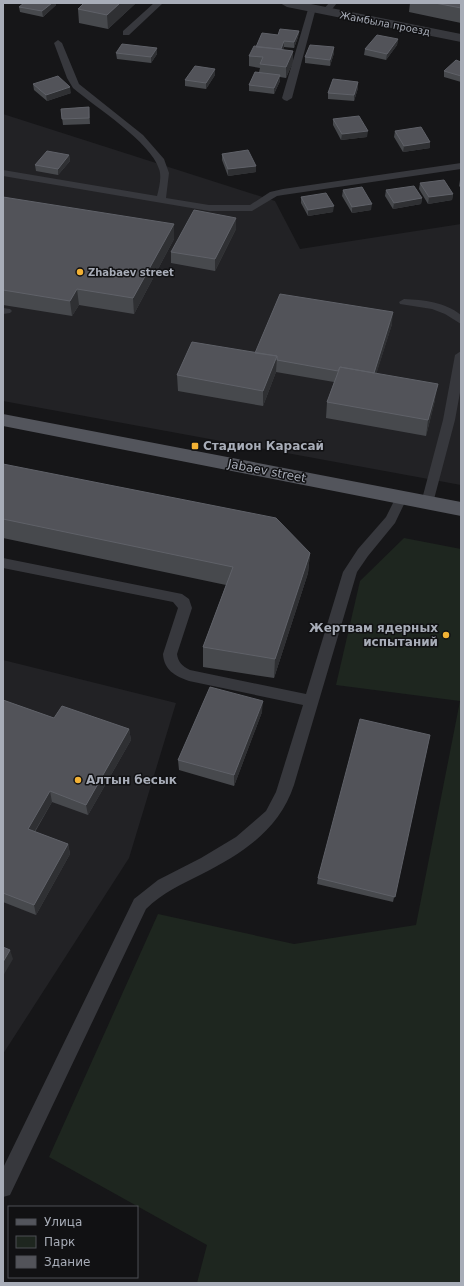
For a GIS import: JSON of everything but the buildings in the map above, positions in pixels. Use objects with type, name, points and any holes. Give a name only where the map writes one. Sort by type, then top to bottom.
[{"type":"main road","name":"Jabaev street","points":[[3,420],[461,509]]},
{"type":"street","name":"Жамбыла проезд","points":[[286,3],[312,8],[330,7],[461,38]]},
{"type":"lane","points":[[126,33],[159,3]]},
{"type":"lane","points":[[287,98],[312,8]]},
{"type":"lane","points":[[58,43],[71,78],[76,86],[148,145],[161,160],[164,170],[164,181],[161,199]]},
{"type":"lane","points":[[3,173],[209,208],[247,209],[258,205],[274,194],[283,192],[461,166]]},
{"type":"lane","points":[[404,302],[427,304],[457,317],[461,321]]},
{"type":"lane","points":[[427,503],[449,420],[461,355]]},
{"type":"lane","points":[[3,1188],[140,904],[150,893],[201,867],[230,850],[252,834],[272,816],[283,793],[350,572],[357,557],[389,524],[397,512],[401,498]]},
{"type":"lane","points":[[3,563],[177,598],[184,604],[185,608],[170,654],[171,662],[175,668],[189,675],[311,701]]},
{"type":"shaded area","points":[[3,114],[275,201],[300,249],[461,224],[461,485],[3,401]]},
{"type":"shaded area","name":"Алтын бесык","points":[[3,660],[176,703],[129,858],[3,1054]]},
{"type":"green space","points":[[404,538],[461,549],[461,1283],[197,1283],[207,1245],[49,1157],[158,914],[294,944],[416,925],[460,701],[336,685],[360,581]]},
{"type":"place","name":"Zhabaev street","points":[[80,272]]},
{"type":"place","name":"Стадион Карасай","points":[[195,446]]},
{"type":"place","name":"Жертвам ядерных испытаний","points":[[446,635]]},
{"type":"place","name":"Алтын бесык","points":[[78,780]]}]
